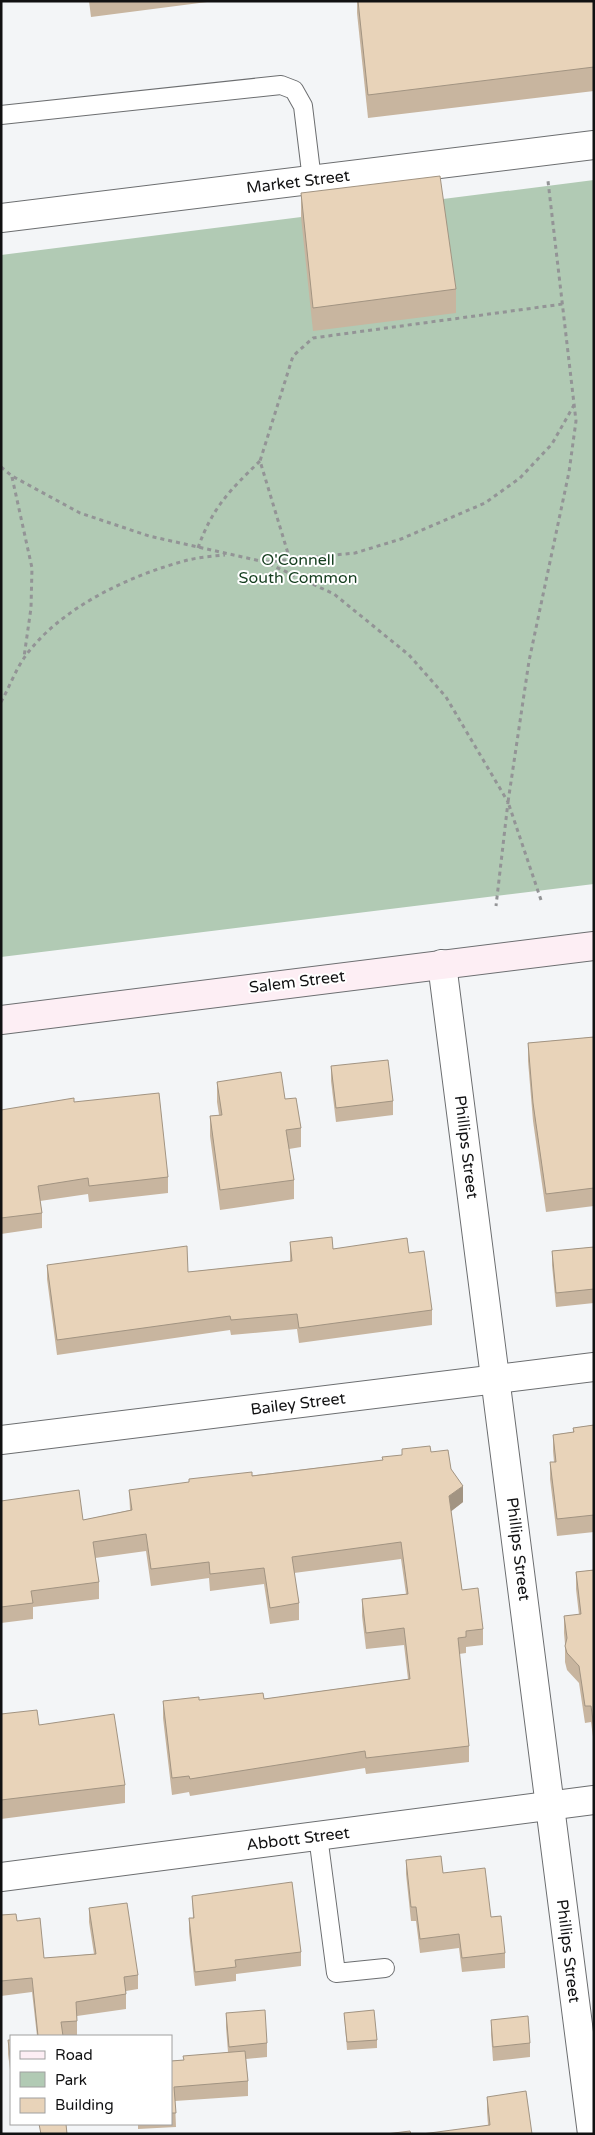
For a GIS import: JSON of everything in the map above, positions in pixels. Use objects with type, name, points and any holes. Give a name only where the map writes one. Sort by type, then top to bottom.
[{"type":"main road","name":"Salem Street","points":[[1,1020],[594,946]]},
{"type":"street","name":"Market Street","points":[[1,218],[594,145]]},
{"type":"street","name":"Phillips Street","points":[[442,964],[592,2134]]},
{"type":"street","name":"Bailey Street","points":[[1,1440],[594,1367]]},
{"type":"street","name":"Abbott Street","points":[[1,1877],[594,1800]]},
{"type":"lane","points":[[1,115],[281,84],[294,90],[303,106],[312,180]]},
{"type":"lane","points":[[318,1836],[336,1974],[385,1968]]},
{"type":"path","points":[[496,906],[508,802],[528,661],[569,472],[576,421],[548,181]]},
{"type":"path","points":[[198,548],[214,510],[231,489],[260,461],[294,356],[313,338],[563,304]]},
{"type":"path","points":[[265,562],[355,553],[401,539],[485,503],[520,478],[552,444],[574,404]]},
{"type":"path","points":[[260,461],[290,560]]},
{"type":"path","points":[[1,467],[12,476],[80,513],[149,536],[265,562],[334,594],[409,655],[446,697],[508,802],[541,900]]},
{"type":"path","points":[[12,476],[32,568],[32,608],[24,659]]},
{"type":"path","points":[[1,702],[24,659],[48,631],[92,599],[139,576],[189,559],[229,554]]},
{"type":"green space","name":"O'Connell South Common","points":[[594,180],[594,884],[1,957],[1,255]]},
{"type":"building","points":[[358,1],[594,1],[594,67],[368,95]]},
{"type":"building","points":[[440,176],[456,289],[313,308],[301,193]]},
{"type":"building","points":[[594,1037],[594,1188],[546,1194],[533,1103],[528,1043]]},
{"type":"building","points":[[388,1060],[393,1101],[336,1108],[331,1066]]},
{"type":"building","points":[[281,1072],[285,1099],[296,1098],[301,1128],[286,1130],[294,1180],[220,1190],[210,1116],[222,1115],[217,1082]]},
{"type":"building","points":[[159,1093],[168,1177],[89,1186],[88,1178],[38,1186],[42,1213],[1,1218],[1,1110],[74,1098],[74,1102]]},
{"type":"building","points":[[332,1237],[333,1249],[407,1238],[409,1253],[424,1251],[432,1310],[299,1328],[297,1314],[231,1320],[230,1316],[57,1340],[47,1265],[187,1246],[188,1272],[292,1261],[290,1242]]},
{"type":"building","points":[[594,1247],[594,1289],[556,1293],[552,1251]]},
{"type":"building","points":[[594,1425],[594,1515],[557,1519],[550,1462],[556,1462],[553,1435],[574,1432],[573,1428]]},
{"type":"building","points":[[430,1446],[431,1452],[448,1450],[451,1469],[463,1486],[449,1496],[462,1590],[478,1588],[483,1629],[466,1631],[466,1637],[458,1638],[469,1746],[366,1758],[365,1751],[190,1779],[189,1776],[172,1778],[163,1701],[199,1697],[199,1700],[263,1693],[264,1699],[410,1679],[404,1628],[366,1633],[362,1599],[408,1594],[401,1542],[292,1557],[299,1603],[270,1608],[264,1568],[210,1574],[209,1562],[151,1569],[146,1534],[93,1542],[99,1582],[31,1591],[33,1603],[1,1607],[1,1501],[79,1490],[83,1520],[132,1510],[129,1490],[189,1482],[189,1479],[252,1472],[252,1476],[383,1460],[382,1457],[402,1455],[402,1449]]},
{"type":"building","points":[[594,1570],[594,1728],[591,1706],[585,1706],[579,1666],[567,1653],[565,1646],[567,1638],[564,1616],[581,1614],[576,1572]]},
{"type":"building","points":[[37,1710],[39,1725],[114,1714],[125,1785],[1,1800],[1,1714]]},
{"type":"building","points":[[441,1856],[443,1873],[485,1868],[491,1917],[501,1916],[505,1953],[462,1958],[459,1934],[420,1939],[416,1907],[411,1907],[406,1860]]},
{"type":"building","points":[[292,1882],[301,1952],[235,1960],[236,1967],[195,1972],[189,1918],[194,1918],[192,1896]]},
{"type":"building","points":[[127,1903],[138,1975],[124,1977],[126,1994],[76,2002],[77,2021],[61,2022],[63,2035],[38,2035],[32,1978],[1,1981],[1,1915],[16,1914],[17,1921],[40,1918],[44,1958],[96,1954],[89,1908]]},
{"type":"building","points":[[265,2010],[267,2043],[229,2047],[226,2013]]},
{"type":"building","points":[[374,2010],[377,2040],[347,2042],[344,2013]]},
{"type":"building","points":[[528,2016],[530,2043],[493,2047],[491,2020]]},
{"type":"building","points":[[245,2051],[248,2081],[174,2087],[176,2113],[172,2113],[172,2061],[184,2060],[183,2056]]},
{"type":"building","points":[[526,2091],[532,2134],[422,2134],[490,2125],[487,2097]]},
{"type":"building","points":[[39,2125],[66,2125],[67,2134],[41,2134]]},
{"type":"building","points":[[410,2131],[411,2134],[386,2134]]}]
